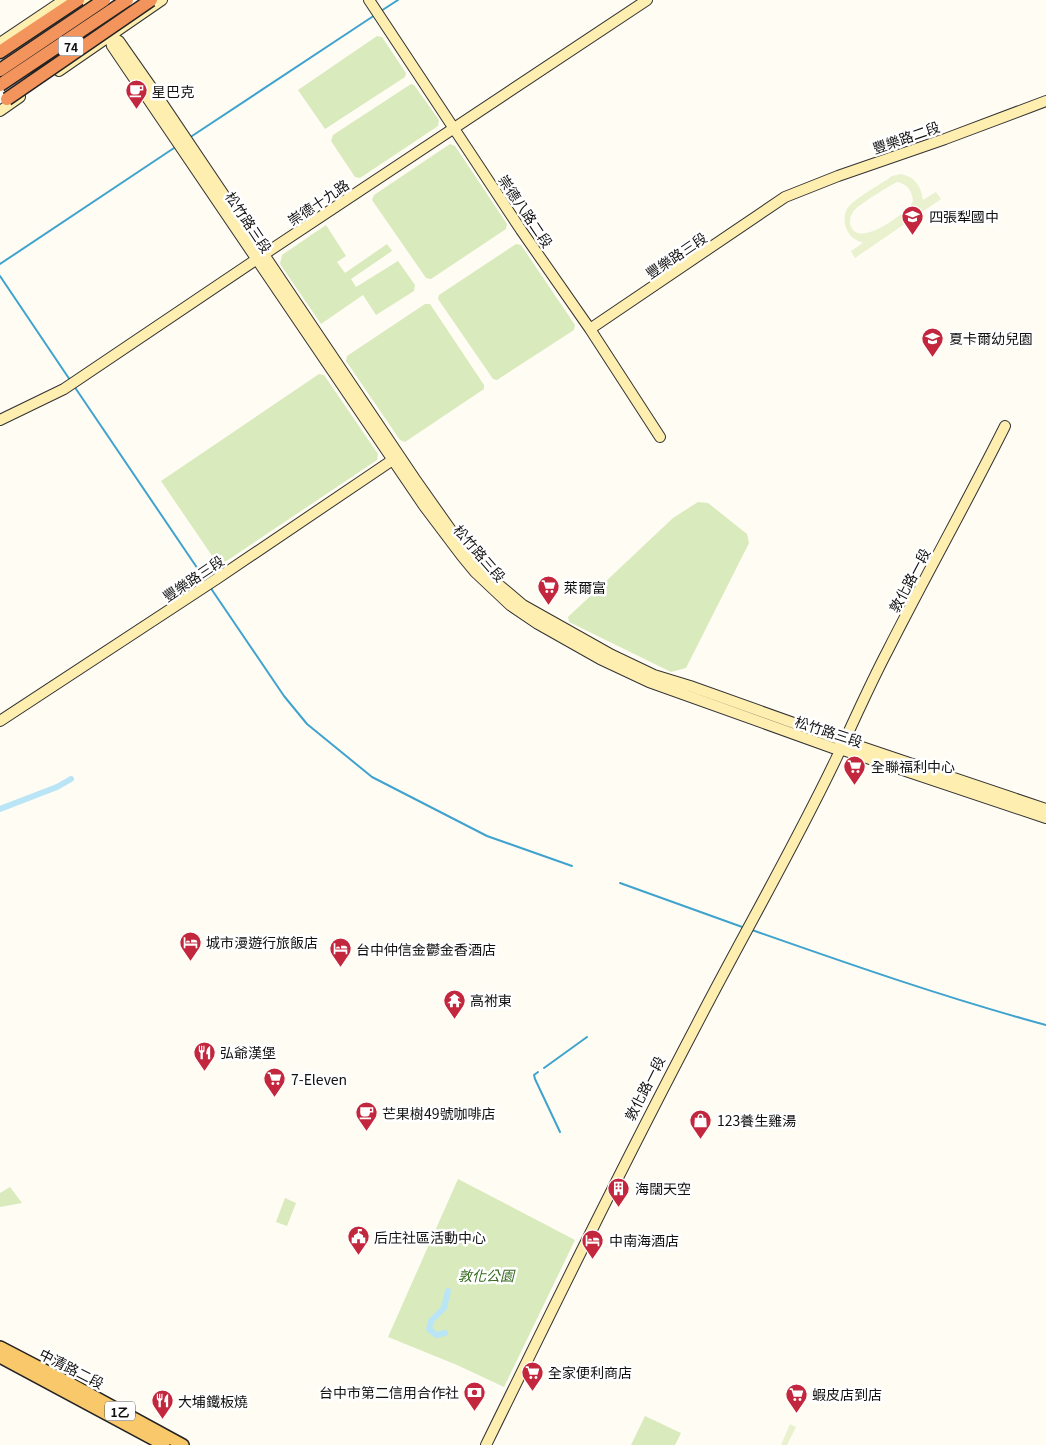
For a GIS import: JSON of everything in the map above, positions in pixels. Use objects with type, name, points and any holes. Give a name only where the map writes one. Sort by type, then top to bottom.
[{"type":"highway","points":[[0,52],[78,0]]},
{"type":"highway","name":"74","points":[[0,61],[91,0]]},
{"type":"highway","name":"74","points":[[0,70],[104,0]]},
{"type":"highway","name":"74","points":[[0,85],[127,0]]},
{"type":"highway","name":"74","points":[[0,94],[143,0]]},
{"type":"highway","points":[[0,103],[151,0]]},
{"type":"main road","name":"中清路二段","points":[[0,1347],[183,1445]]},
{"type":"main road","name":"中清路二段","points":[[0,1357],[164,1445]]},
{"type":"street","points":[[0,43],[64,0]]},
{"type":"street","name":"松竹路三段","points":[[86,0],[110,36],[112,46],[179,136],[397,458],[429,513],[468,564],[510,605],[538,624],[600,659],[649,682],[833,748],[842,745],[1046,809]]},
{"type":"street","points":[[0,111],[162,0]]},
{"type":"street","name":"崇德八路二段","points":[[369,0],[590,329],[660,437]]},
{"type":"street","name":"崇德十九路","points":[[0,420],[64,389],[647,0]]},
{"type":"street","name":"豐樂路二段","points":[[777,203],[785,197],[838,176],[1046,101]]},
{"type":"street","name":"豐樂路三段","points":[[590,329],[777,203]]},
{"type":"street","name":"敦化路一段","points":[[486,1445],[698,1022],[792,844],[887,652],[1005,426]]},
{"type":"street","name":"豐樂路三段","points":[[0,721],[210,584],[397,458]]},
{"type":"street","name":"松竹路三段","points":[[842,745],[1046,818]]},
{"type":"street","name":"敦化路一段","points":[[480,1445],[694,1020],[755,906],[832,754],[842,745]]},
{"type":"green space","points":[[377,36],[382,37],[406,73],[405,77],[325,129],[298,90]]},
{"type":"green space","points":[[411,84],[414,85],[439,120],[438,126],[360,178],[355,177],[331,141],[333,135]]},
{"type":"green space","points":[[450,144],[455,146],[507,224],[506,229],[431,279],[426,278],[372,200],[374,195]]},
{"type":"green space","points":[[901,174],[914,180],[921,190],[923,200],[936,192],[941,199],[855,258],[851,251],[863,243],[857,241],[847,231],[845,214],[847,209],[859,198],[892,176]],"holes":[[[901,183],[907,186],[912,194],[913,201],[910,207],[881,228],[872,232],[856,232],[851,227],[851,215],[855,209],[893,184]]]},
{"type":"green space","points":[[326,225],[346,256],[337,262],[345,273],[387,244],[392,251],[351,279],[356,287],[398,261],[415,285],[414,291],[376,315],[363,295],[321,324],[280,264],[282,255]]},
{"type":"green space","points":[[516,244],[521,245],[575,325],[574,330],[497,380],[493,379],[438,299],[439,295]]},
{"type":"green space","points":[[425,304],[430,304],[484,385],[484,389],[405,442],[400,440],[346,361],[347,356]]},
{"type":"green space","points":[[319,374],[324,375],[378,454],[377,460],[219,566],[161,481]]},
{"type":"green space","points":[[698,502],[708,503],[747,534],[749,543],[686,668],[671,672],[569,622],[568,617],[673,518]]},
{"type":"green space","name":"敦化公園","points":[[458,1179],[575,1240],[504,1387],[457,1365],[388,1337]]},
{"type":"green space","points":[[10,1187],[22,1203],[0,1207],[0,1193]]},
{"type":"green space","points":[[285,1198],[296,1203],[287,1226],[276,1222]]},
{"type":"green space","points":[[645,1416],[681,1433],[675,1445],[631,1445]]},
{"type":"green space","points":[[790,1424],[796,1427],[787,1445],[781,1445]]},
{"type":"waterway","points":[[381,11],[398,0]]},
{"type":"waterway","points":[[189,138],[375,15]]},
{"type":"waterway","points":[[0,264],[177,146]]},
{"type":"waterway","points":[[0,276],[70,380]]},
{"type":"waterway","points":[[74,386],[206,581]]},
{"type":"waterway","points":[[210,587],[284,696],[307,724],[372,777],[487,836],[572,866]]},
{"type":"waterway","points":[[0,809],[57,787],[71,779]]},
{"type":"waterway","points":[[620,883],[745,928]]},
{"type":"waterway","points":[[752,930],[935,992],[1046,1025]]},
{"type":"waterway","points":[[544,1068],[587,1037]]},
{"type":"waterway","points":[[538,1072],[534,1075],[535,1079],[560,1132]]},
{"type":"waterway","points":[[445,1333],[436,1335],[429,1329],[431,1321],[444,1308],[448,1291]]},
{"type":"place","name":"星巴克","points":[[136,110]]},
{"type":"place","name":"四張犁國中","points":[[913,235]]},
{"type":"place","name":"夏卡爾幼兒園","points":[[933,357]]},
{"type":"place","name":"萊爾富","points":[[548,606]]},
{"type":"place","name":"全聯福利中心","points":[[855,785]]},
{"type":"place","name":"城市漫遊行旅飯店","points":[[190,961]]},
{"type":"place","name":"台中仲信金鬱金香酒店","points":[[340,968]]},
{"type":"place","name":"高祔東","points":[[454,1019]]},
{"type":"place","name":"弘爺漢堡","points":[[204,1071]]},
{"type":"place","name":"7-Eleven","points":[[275,1098]]},
{"type":"place","name":"芒果樹49號咖啡店","points":[[366,1132]]},
{"type":"place","name":"123養生雞湯","points":[[701,1139]]},
{"type":"place","name":"海闊天空","points":[[619,1207]]},
{"type":"place","name":"后庄社區活動中心","points":[[358,1256]]},
{"type":"place","name":"中南海酒店","points":[[593,1259]]},
{"type":"place","name":"全家便利商店","points":[[532,1391]]},
{"type":"place","name":"台中市第二信用合作社","points":[[475,1411]]},
{"type":"place","name":"蝦皮店到店","points":[[796,1413]]},
{"type":"place","name":"大埔鐵板燒","points":[[162,1420]]}]
